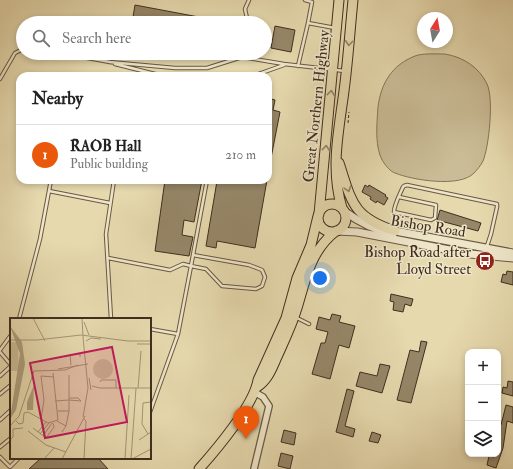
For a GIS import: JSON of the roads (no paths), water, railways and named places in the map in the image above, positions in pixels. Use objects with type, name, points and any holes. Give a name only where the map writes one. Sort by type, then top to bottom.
[{"type":"main road","name":"Great Northern Highway","points":[[291,315],[297,278],[311,245],[318,215],[334,70],[339,0]]},
{"type":"main road","name":"Great Northern Highway","points":[[343,210],[337,191],[336,152],[353,0]]},
{"type":"main road","points":[[337,29],[344,25],[352,14]]},
{"type":"main road","points":[[336,152],[352,203],[364,216],[395,231]]},
{"type":"main road","points":[[328,204],[337,205],[343,210],[345,222],[337,231],[330,231],[322,227],[319,222],[318,215],[321,209],[328,204]]},
{"type":"main road","name":"Great Northern Highway","points":[[199,469],[239,419],[256,389],[258,380],[291,315],[315,254],[327,238],[337,231]]},
{"type":"street","name":"Bishop Road","points":[[343,210],[376,230],[393,234],[395,231],[513,258]]},
{"type":"street","name":"Bishop Road","points":[[337,231],[357,232],[484,252],[513,253]]},
{"type":"street","points":[[254,469],[269,406],[256,389]]},
{"type":"lane","points":[[246,16],[245,9],[249,0]]},
{"type":"lane","points":[[298,66],[312,2],[304,0]]},
{"type":"lane","points":[[308,23],[337,29]]},
{"type":"lane","points":[[0,79],[16,52]]},
{"type":"lane","points":[[98,60],[175,68],[207,68],[232,60]]},
{"type":"lane","points":[[260,60],[346,71]]},
{"type":"lane","points":[[109,62],[144,72]]},
{"type":"lane","points":[[263,72],[284,64]]},
{"type":"lane","points":[[19,318],[40,239],[50,184]]},
{"type":"lane","points":[[111,318],[106,234],[113,184]]},
{"type":"lane","points":[[151,409],[178,334],[206,184]]},
{"type":"lane","points":[[399,197],[436,205],[434,220],[394,212],[399,197],[404,186],[407,185],[496,204],[497,207],[491,234],[484,252]]},
{"type":"lane","points":[[49,191],[110,203]]},
{"type":"lane","points":[[108,258],[170,270],[183,264],[206,269],[222,286],[256,289],[262,286],[265,277],[262,270],[249,265],[193,255]]},
{"type":"lane","points":[[291,315],[309,324]]},
{"type":"lane","points":[[151,329],[178,334]]},
{"type":"lane","points":[[10,336],[0,351],[10,365]]},
{"type":"lane","points":[[0,359],[4,356]]},
{"type":"lane","points":[[0,376],[10,367]]},
{"type":"lane","points":[[0,394],[10,386]]},
{"type":"lane","points":[[0,420],[10,411]]},
{"type":"lane","points":[[0,447],[10,439]]},
{"type":"lane","points":[[0,457],[10,467],[19,459]]},
{"type":"place","name":"Bishop Road after Lloyd Street","points":[[485,261]]},
{"type":"place","name":"RAOB Hall","points":[[246,439]]}]
